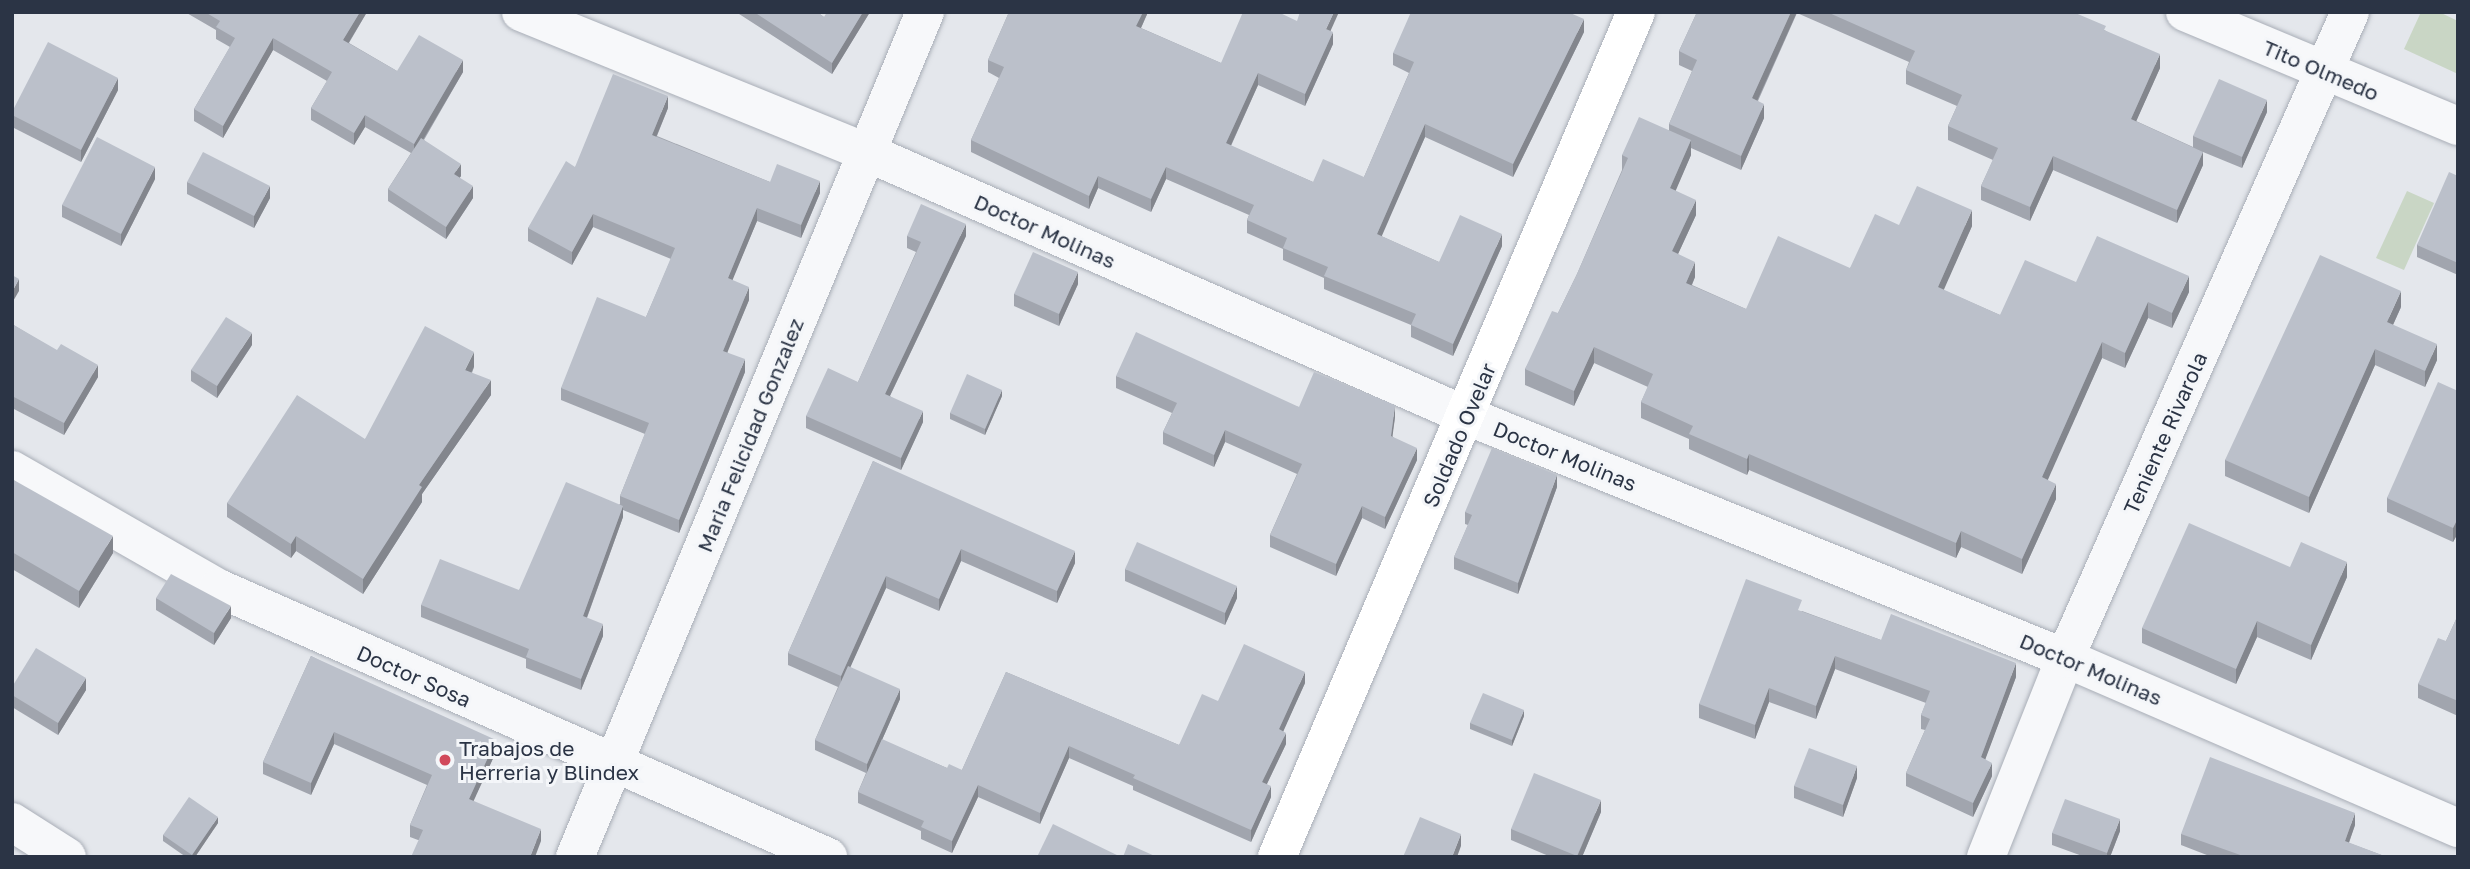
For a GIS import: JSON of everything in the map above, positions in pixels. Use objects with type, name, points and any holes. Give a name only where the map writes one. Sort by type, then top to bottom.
[{"type":"main road","name":"Soldado Ovelar","points":[[1277,857],[1467,416],[1636,12]]},
{"type":"street","name":"Doctor Molinas","points":[[521,12],[866,152],[1467,416],[2065,658],[2458,828]]},
{"type":"street","name":"Maria Felicidad Gonzalez","points":[[575,857],[925,12]]},
{"type":"street","name":"Tito Olmedo","points":[[2185,12],[2458,126]]},
{"type":"street","name":"Teniente Rivarola","points":[[1986,857],[2065,658],[2350,12]]},
{"type":"street","name":"Doctor Sosa","points":[[12,470],[218,588],[614,766],[828,857]]},
{"type":"street","points":[[12,822],[67,857]]},
{"type":"green space","points":[[2421,12],[2439,12],[2458,21],[2458,74],[2404,49]]},
{"type":"green space","points":[[2407,191],[2434,203],[2404,270],[2376,258]]},
{"type":"building","points":[[205,12],[360,12],[343,40],[397,71],[419,35],[463,60],[414,144],[365,115],[354,133],[311,108],[332,72],[273,38],[223,126],[194,109],[235,38],[216,27],[220,21]]},
{"type":"building","points":[[754,12],[817,12],[824,17],[827,12],[863,12],[832,63]]},
{"type":"building","points":[[1009,12],[1143,12],[1136,26],[1221,63],[1243,12],[1278,12],[1297,21],[1300,12],[1334,12],[1326,29],[1333,32],[1305,94],[1258,73],[1226,143],[1313,182],[1323,159],[1364,177],[1414,62],[1393,53],[1411,12],[1568,12],[1584,19],[1513,164],[1425,124],[1377,234],[1439,262],[1460,215],[1502,234],[1453,344],[1411,325],[1416,314],[1324,276],[1328,267],[1283,248],[1287,238],[1247,220],[1254,205],[1166,167],[1151,199],[1098,176],[1089,196],[971,140],[1004,67],[988,60]]},
{"type":"building","points":[[1697,12],[1791,12],[1752,98],[1764,104],[1741,156],[1669,124],[1697,60],[1679,51]]},
{"type":"building","points":[[1827,12],[2073,12],[2106,26],[2104,30],[2160,54],[2131,119],[2203,152],[2177,210],[2053,156],[2030,207],[1981,186],[1998,148],[1948,126],[1962,95],[1906,70],[1915,51]]},
{"type":"building","points":[[48,42],[118,78],[81,150],[12,115]]},
{"type":"building","points":[[613,74],[668,96],[652,135],[770,182],[777,164],[820,181],[801,225],[757,208],[728,278],[749,287],[723,351],[745,359],[679,520],[620,496],[649,423],[561,388],[597,297],[646,317],[675,248],[593,214],[572,252],[528,228],[566,161],[575,167]]},
{"type":"building","points":[[2219,79],[2267,100],[2242,157],[2193,136]]},
{"type":"building","points":[[1639,117],[1691,140],[1670,188],[1696,200],[1672,251],[1695,262],[1686,283],[1746,309],[1778,236],[1850,268],[1875,214],[1899,225],[1917,186],[1972,210],[1938,287],[2000,315],[2025,260],[2076,282],[2097,236],[2189,276],[2172,313],[2148,302],[2125,353],[2102,342],[2042,477],[2056,484],[2022,559],[1961,531],[1956,543],[1749,454],[1747,459],[1689,434],[1693,426],[1641,402],[1653,374],[1594,347],[1574,391],[1525,369],[1552,311],[1558,313],[1577,274],[1628,158],[1622,155]]},
{"type":"building","points":[[97,137],[155,167],[121,234],[62,205]]},
{"type":"building","points":[[421,138],[461,164],[454,174],[473,186],[446,227],[388,189]]},
{"type":"building","points":[[203,152],[270,186],[254,216],[187,182]]},
{"type":"building","points":[[2449,172],[2458,176],[2458,263],[2417,245]]},
{"type":"building","points":[[921,204],[966,224],[885,394],[923,411],[901,458],[806,416],[828,368],[858,382],[921,242],[907,236]]},
{"type":"building","points":[[1033,252],[1078,272],[1059,314],[1014,294]]},
{"type":"building","points":[[2320,255],[2401,291],[2387,322],[2437,344],[2425,371],[2375,349],[2309,497],[2225,460]]},
{"type":"building","points":[[12,275],[19,279],[12,292]]},
{"type":"building","points":[[226,317],[252,333],[217,386],[191,370]]},
{"type":"building","points":[[12,324],[57,350],[61,344],[98,365],[64,423],[12,396]]},
{"type":"building","points":[[425,326],[474,352],[465,370],[491,380],[419,485],[422,487],[363,579],[296,536],[291,544],[227,503],[297,395],[365,439]]},
{"type":"building","points":[[1136,332],[1299,407],[1314,372],[1395,405],[1391,436],[1417,448],[1385,517],[1362,506],[1336,564],[1270,535],[1302,464],[1225,430],[1214,455],[1163,432],[1177,403],[1116,376]]},
{"type":"building","points":[[967,374],[1002,390],[985,429],[950,413]]},
{"type":"building","points":[[2438,382],[2458,391],[2458,518],[2453,528],[2387,498]]},
{"type":"building","points":[[1492,448],[1557,475],[1518,583],[1454,557],[1472,515],[1465,512]]},
{"type":"building","points":[[873,461],[1075,551],[1057,591],[961,549],[939,599],[886,576],[841,676],[788,653]]},
{"type":"building","points":[[12,479],[113,536],[79,591],[12,552]]},
{"type":"building","points":[[566,482],[623,506],[583,616],[603,624],[581,679],[526,657],[529,649],[421,605],[440,559],[519,590]]},
{"type":"building","points":[[2189,523],[2290,567],[2301,542],[2347,562],[2311,645],[2257,621],[2236,669],[2142,628]]},
{"type":"building","points":[[1137,542],[1237,586],[1225,613],[1125,569]]},
{"type":"building","points":[[171,574],[231,606],[214,633],[156,598]]},
{"type":"building","points":[[1746,579],[1802,600],[1798,610],[1881,640],[1891,614],[2016,663],[1981,757],[1992,763],[1973,803],[1906,773],[1930,719],[1921,715],[1930,691],[1835,656],[1816,706],[1769,688],[1755,725],[1699,704]]},
{"type":"building","points":[[2458,615],[2458,701],[2418,684],[2438,638],[2446,641]]},
{"type":"building","points":[[1244,644],[1305,672],[1279,729],[1286,733],[1262,782],[1271,786],[1251,830],[1133,778],[1135,775],[1069,746],[1040,813],[978,785],[952,841],[921,827],[924,821],[858,792],[882,739],[947,768],[949,764],[962,770],[1006,672],[1179,745],[1202,694],[1218,701]]},
{"type":"building","points":[[36,648],[86,678],[58,723],[12,695],[12,687]]},
{"type":"building","points":[[311,656],[496,740],[469,799],[541,829],[530,857],[411,857],[423,830],[410,825],[432,775],[334,732],[311,783],[263,762]]},
{"type":"building","points":[[848,666],[900,689],[867,764],[815,740]]},
{"type":"building","points":[[1483,693],[1524,710],[1512,740],[1470,723]]},
{"type":"building","points":[[1809,748],[1857,766],[1843,805],[1794,786]]},
{"type":"building","points":[[2210,757],[2355,813],[2345,841],[2387,857],[2246,857],[2181,834]]},
{"type":"building","points":[[1534,773],[1601,800],[1577,856],[1511,829]]},
{"type":"building","points":[[189,797],[218,817],[192,855],[163,835]]},
{"type":"building","points":[[2065,799],[2120,819],[2107,853],[2052,833]]},
{"type":"building","points":[[1420,817],[1461,834],[1452,857],[1403,857]]},
{"type":"building","points":[[1053,824],[1121,857],[1037,857]]},
{"type":"building","points":[[1128,844],[1157,857],[1123,857]]},
{"type":"place","name":"Trabajos de Herreria y Blindex","points":[[445,760]]}]
